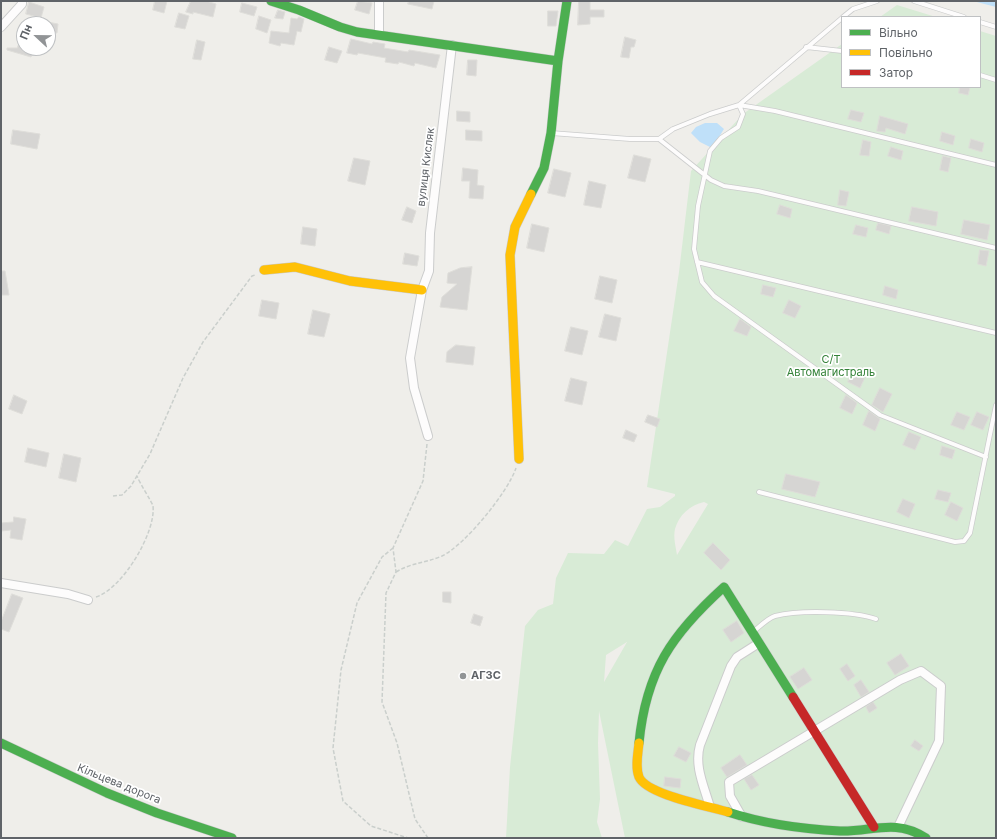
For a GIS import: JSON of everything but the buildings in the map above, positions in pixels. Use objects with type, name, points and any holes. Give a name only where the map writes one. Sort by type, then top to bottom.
[{"type":"main road","points":[[271,1],[302,11],[332,25],[358,34],[379,34],[558,61]]},
{"type":"main road","points":[[519,459],[510,255],[515,227],[544,168],[551,133],[558,61],[567,1]]},
{"type":"main road","points":[[264,270],[295,267],[350,281],[422,290]]},
{"type":"main road","points":[[874,827],[724,587],[694,614],[665,652],[648,694],[641,718],[638,756],[639,777],[643,783],[658,791],[710,807],[791,827],[845,831],[874,827],[898,826],[913,830],[926,838]]},
{"type":"main road","name":"Кільцева дорога","points":[[1,743],[107,793],[157,813],[232,838]]},
{"type":"street","points":[[1,27],[22,4],[22,1]]},
{"type":"street","points":[[379,1],[379,34]]},
{"type":"street","name":"вулиця Кисляк","points":[[428,436],[414,388],[410,358],[422,290],[429,271],[430,233],[452,45]]},
{"type":"street","points":[[1,583],[68,594],[88,600]]},
{"type":"street","points":[[710,807],[698,768],[697,757],[700,745],[731,666],[737,657],[759,643]]},
{"type":"street","points":[[742,816],[730,796],[729,782],[900,680],[921,671],[941,686],[940,741],[898,826]]},
{"type":"lane","points":[[843,16],[853,9],[877,1]]},
{"type":"lane","points":[[914,1],[961,16]]},
{"type":"lane","points":[[659,139],[673,129],[710,114],[739,105],[841,18]]},
{"type":"lane","points":[[981,22],[996,27]]},
{"type":"lane","points":[[806,47],[841,51]]},
{"type":"lane","points":[[981,75],[996,80]]},
{"type":"lane","points":[[739,105],[775,111],[996,165]]},
{"type":"lane","points":[[739,105],[743,114],[738,127],[721,138],[710,151],[704,174],[698,206],[694,249],[702,282],[714,296],[880,415],[986,457]]},
{"type":"lane","points":[[551,133],[630,139],[659,139],[677,151],[704,174],[724,186],[758,191],[996,248]]},
{"type":"lane","points":[[697,262],[996,333]]},
{"type":"lane","points":[[759,492],[955,542],[964,541],[970,533],[996,405]]},
{"type":"lane","points":[[752,632],[774,616],[815,612],[867,615],[876,619]]},
{"type":"path","points":[[113,496],[122,495],[132,486],[150,454],[183,378],[203,342],[252,276],[264,270]]},
{"type":"path","points":[[408,838],[371,826],[343,801],[333,748],[341,670],[357,603],[382,557],[393,548],[423,481],[428,436]]},
{"type":"path","points":[[396,572],[408,565],[442,556],[461,543],[474,531],[505,489],[515,473],[519,459]]},
{"type":"path","points":[[88,600],[102,596],[119,580],[137,558],[150,528],[153,505],[141,487],[137,476]]},
{"type":"path","points":[[393,548],[396,572],[386,593],[382,702],[397,743],[415,819],[428,838]]},
{"type":"green space","points":[[897,5],[933,16],[881,16]]},
{"type":"green space","name":"С/Т Автомагистраль","points":[[981,31],[996,36],[996,838],[625,838],[599,711],[598,743],[600,799],[597,822],[602,838],[506,838],[510,767],[525,626],[538,610],[553,604],[556,578],[568,553],[604,554],[615,540],[628,546],[647,509],[660,507],[675,496],[675,494],[647,487],[679,272],[691,171],[743,114],[841,45],[841,88],[981,88]],"holes":[[[704,502],[708,504],[677,555],[674,535],[679,519],[686,511],[699,503]],[[627,642],[604,682],[606,655]]]},
{"type":"water","points":[[973,1],[996,1],[996,7]]},
{"type":"water","points":[[705,123],[717,123],[724,129],[712,148],[700,142],[691,133],[696,127]]},
{"type":"traffic: fast","points":[[271,1],[357,32],[558,61]]},
{"type":"traffic: fast","points":[[531,194],[544,168],[551,133],[558,61],[567,1]]},
{"type":"traffic: fast","points":[[639,743],[648,695],[655,674],[676,638],[690,621],[724,587],[793,697]]},
{"type":"traffic: fast","points":[[1,743],[107,793],[157,813],[232,838]]},
{"type":"traffic: fast","points":[[728,812],[769,823],[811,829],[852,831],[894,827],[915,832],[926,838]]},
{"type":"traffic: slow","points":[[519,459],[510,255],[515,227],[531,194]]},
{"type":"traffic: slow","points":[[264,270],[295,267],[350,281],[422,290]]},
{"type":"traffic: slow","points":[[639,743],[637,769],[639,777],[644,783],[654,789],[679,799],[728,812]]},
{"type":"traffic: jam","points":[[793,697],[874,827]]},
{"type":"place","name":"АГЗС","points":[[463,676]]}]
